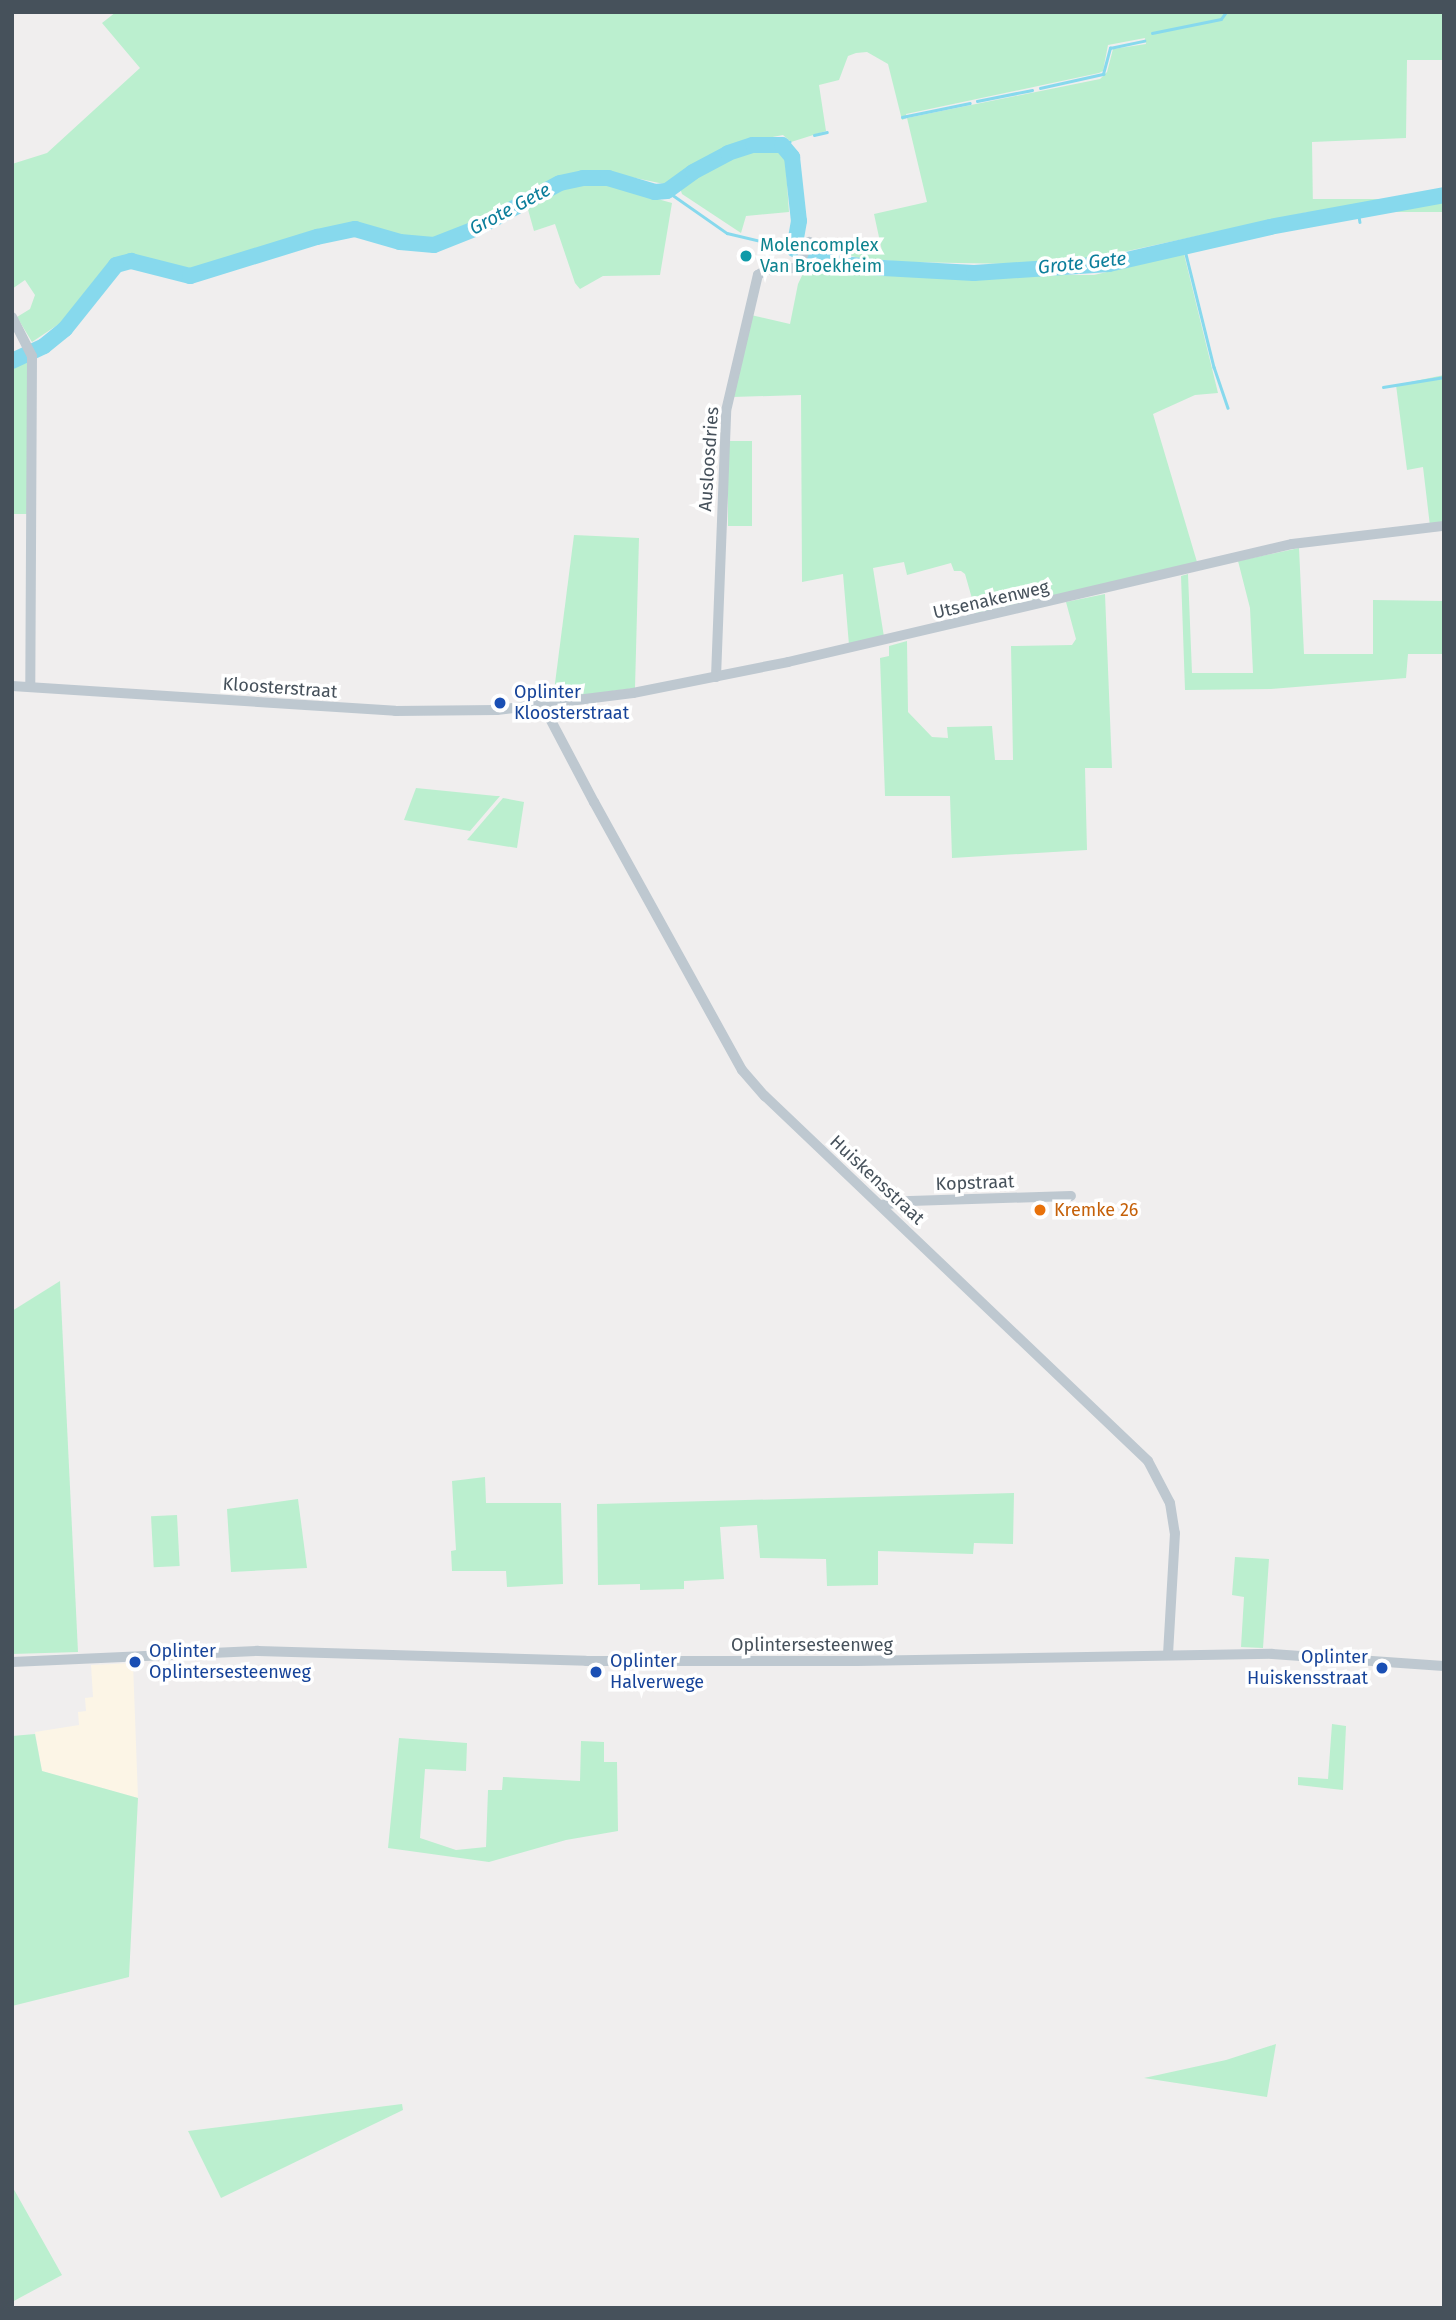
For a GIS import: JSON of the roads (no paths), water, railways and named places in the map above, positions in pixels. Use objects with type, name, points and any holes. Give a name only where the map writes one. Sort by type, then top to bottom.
[{"type":"street","name":"Ausloosdries","points":[[716,677],[726,411],[758,275],[766,270],[796,269],[802,263],[809,242]]},
{"type":"street","points":[[12,317],[31,351],[30,687]]},
{"type":"street","name":"Utsenakenweg","points":[[546,704],[633,693],[842,651],[1292,544],[1444,526]]},
{"type":"street","name":"Kloosterstraat","points":[[12,686],[395,711],[471,711],[546,704]]},
{"type":"street","name":"Huiskensstraat","points":[[546,704],[547,713],[594,802],[742,1070],[765,1096],[1148,1461],[1170,1503],[1175,1533],[1168,1655]]},
{"type":"street","name":"Kopstraat","points":[[881,1205],[910,1201],[1071,1196]]},
{"type":"street","name":"Oplintersesteenweg","points":[[12,1662],[258,1651],[586,1661],[844,1661],[1272,1654],[1444,1666]]},
{"type":"waterway","points":[[1152,33],[1221,19],[1226,12]]},
{"type":"waterway","points":[[1040,88],[1103,74],[1110,48],[1144,41]]},
{"type":"waterway","points":[[977,101],[1032,90]]},
{"type":"waterway","points":[[902,117],[970,103]]},
{"type":"waterway","points":[[814,135],[827,132]]},
{"type":"waterway","name":"Grote Gete","points":[[782,145],[789,142]]},
{"type":"waterway","name":"Grote Gete","points":[[12,361],[44,346],[65,329],[116,265],[131,261],[190,276],[317,237],[355,229],[400,242],[434,245],[477,228],[560,183],[583,178],[608,178],[655,192],[667,191],[693,172],[728,153],[753,145],[782,145],[792,157],[799,221],[794,249],[832,263],[883,268],[974,273],[1109,264],[1270,227],[1444,195]]},
{"type":"waterway","points":[[667,191],[727,233],[794,249]]},
{"type":"waterway","points":[[1358,210],[1360,222]]},
{"type":"waterway","points":[[1184,246],[1214,367],[1228,408]]},
{"type":"waterway","points":[[1383,387],[1444,377]]},
{"type":"place","name":"Molencomplex Van Broekheim","points":[[746,256]]},
{"type":"place","name":"Oplinter Kloosterstraat","points":[[500,703]]},
{"type":"place","name":"Kremke 26","points":[[1040,1210]]},
{"type":"place","name":"Oplinter Oplintersesteenweg","points":[[135,1662]]},
{"type":"place","name":"Oplinter Huiskensstraat","points":[[1382,1668]]},
{"type":"place","name":"Oplinter Halverwege","points":[[596,1672]]}]
